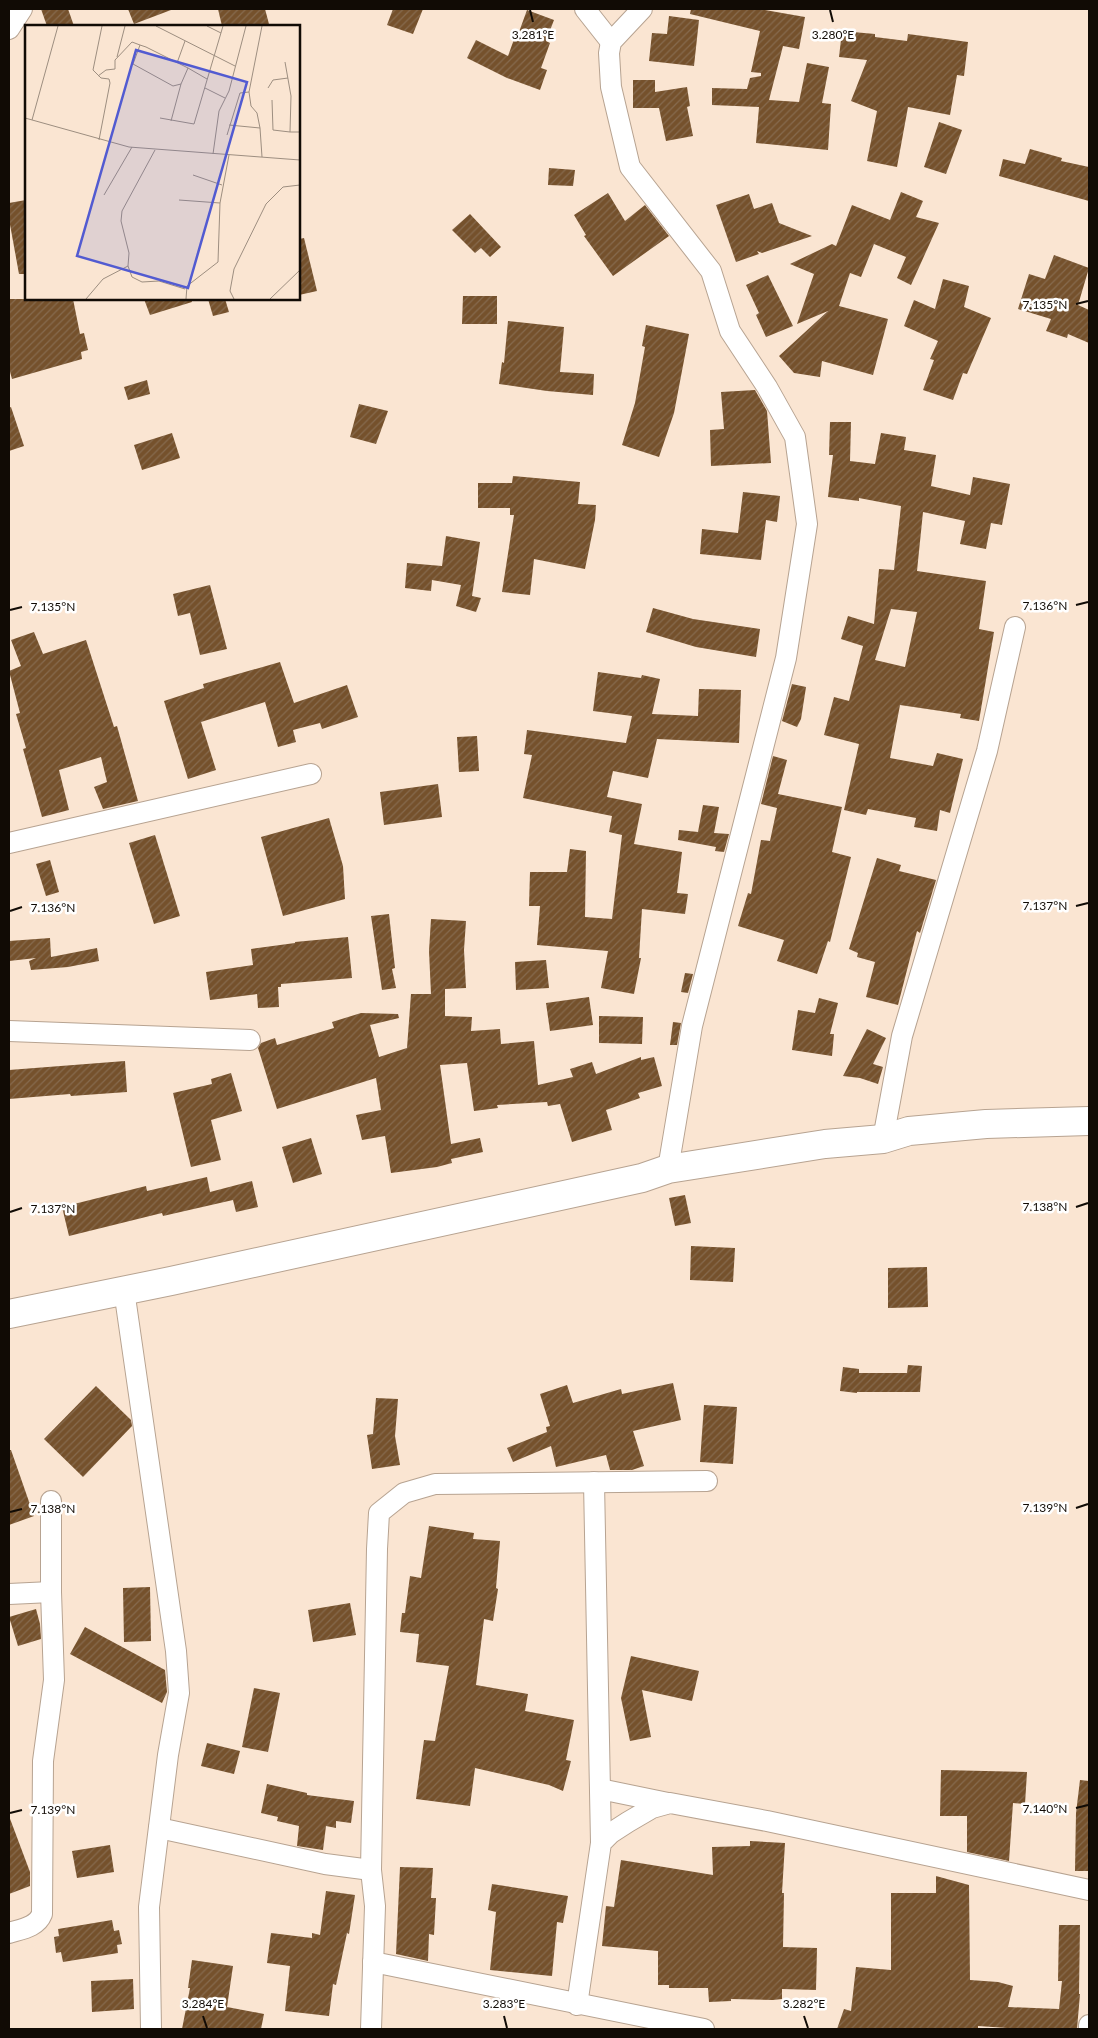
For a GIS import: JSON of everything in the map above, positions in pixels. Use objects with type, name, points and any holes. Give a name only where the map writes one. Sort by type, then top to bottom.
[{"type":"main road","points":[[9,1314],[642,1178],[668,1169],[825,1144],[883,1139],[909,1131],[986,1124],[1089,1121]]},
{"type":"street","points":[[9,29],[22,9]]},
{"type":"street","points":[[584,9],[611,42]]},
{"type":"street","points":[[642,9],[611,42],[609,54],[610,87],[630,167],[710,271],[730,331],[767,387],[795,437],[807,524],[786,658],[692,1026],[668,1169]]},
{"type":"street","points":[[883,1139],[902,1036],[987,751],[1015,627]]},
{"type":"street","points":[[9,843],[311,774]]},
{"type":"street","points":[[9,1032],[250,1040]]},
{"type":"street","points":[[124,1290],[176,1650],[179,1693],[168,1754],[148,1906],[151,2029]]},
{"type":"street","points":[[371,2029],[375,1906],[370,1870],[376,1549],[379,1513],[404,1493],[435,1484],[707,1481]]},
{"type":"street","points":[[577,2005],[601,1843],[594,1482]]},
{"type":"street","points":[[9,1933],[35,1924],[40,1920],[42,1914],[43,1761],[54,1680],[51,1592],[51,1501]]},
{"type":"street","points":[[9,1594],[51,1592]]},
{"type":"street","points":[[600,1789],[777,1823],[1089,1890]]},
{"type":"street","points":[[601,1843],[611,1833],[652,1808],[670,1803]]},
{"type":"street","points":[[159,1828],[325,1864],[370,1870]]},
{"type":"street","points":[[374,1962],[697,2029]]},
{"type":"building","points":[[41,9],[68,9],[74,25],[47,25]]},
{"type":"building","points":[[128,9],[170,9],[171,10],[134,24]]},
{"type":"building","points":[[218,9],[265,9],[269,24],[264,25],[222,25]]},
{"type":"building","points":[[393,9],[423,9],[413,34],[387,25]]},
{"type":"building","points":[[691,9],[759,9],[805,17],[799,49],[783,46],[769,100],[799,102],[807,63],[829,67],[822,103],[831,104],[828,150],[756,143],[759,107],[712,105],[712,88],[747,89],[750,78],[761,76],[761,73],[751,72],[760,31],[690,14]]},
{"type":"building","points":[[527,10],[554,20],[546,41],[550,43],[541,68],[547,70],[540,90],[507,78],[467,58],[476,40],[508,56]]},
{"type":"building","points":[[669,16],[699,20],[694,66],[649,61],[652,33],[667,34]]},
{"type":"building","points":[[842,31],[875,34],[875,37],[907,41],[908,34],[968,42],[964,76],[957,75],[950,115],[908,107],[897,167],[867,161],[877,111],[851,101],[867,60],[839,57]]},
{"type":"building","points":[[633,80],[655,80],[655,92],[687,87],[690,106],[687,107],[693,136],[666,141],[659,108],[633,108]]},
{"type":"building","points":[[939,122],[962,130],[946,174],[924,167]]},
{"type":"building","points":[[1030,149],[1062,158],[1061,161],[1089,167],[1089,201],[999,176],[1003,159],[1025,164]]},
{"type":"building","points":[[549,168],[575,170],[573,186],[548,185]]},
{"type":"building","points":[[901,192],[923,201],[916,217],[939,223],[911,285],[897,278],[906,257],[874,244],[861,277],[850,273],[839,306],[888,319],[873,375],[822,361],[820,377],[794,373],[779,356],[828,311],[797,324],[814,274],[790,264],[832,244],[836,246],[852,205],[890,220]]},
{"type":"building","points":[[608,193],[625,221],[645,205],[669,236],[613,276],[584,236],[586,235],[574,215]]},
{"type":"building","points":[[749,194],[754,209],[772,203],[779,223],[812,236],[762,253],[757,251],[759,254],[736,262],[716,205]]},
{"type":"building","points":[[25,200],[25,274],[19,274],[9,219],[9,203]]},
{"type":"building","points":[[470,214],[501,247],[490,257],[481,248],[475,253],[452,230]]},
{"type":"building","points":[[304,238],[317,291],[300,295],[300,239]]},
{"type":"building","points":[[1054,255],[1089,268],[1078,305],[1089,310],[1089,343],[1068,334],[1067,338],[1046,331],[1051,319],[1018,309],[1029,274],[1045,279]]},
{"type":"building","points":[[768,275],[793,326],[766,337],[756,315],[759,313],[746,285]]},
{"type":"building","points":[[943,279],[969,286],[964,307],[991,318],[967,374],[963,373],[953,400],[923,390],[934,360],[930,359],[938,341],[904,326],[914,300],[935,309]]},
{"type":"building","points":[[463,296],[497,296],[497,324],[462,324]]},
{"type":"building","points":[[9,299],[73,300],[80,334],[84,333],[88,350],[81,352],[82,359],[12,379],[9,368]]},
{"type":"building","points":[[144,300],[191,300],[192,302],[150,315]]},
{"type":"building","points":[[208,300],[225,300],[229,312],[213,316]]},
{"type":"building","points":[[508,321],[564,327],[560,372],[594,374],[593,395],[499,384],[502,362],[504,363]]},
{"type":"building","points":[[646,325],[689,334],[674,413],[659,457],[622,445],[635,403],[645,347],[642,346]]},
{"type":"building","points":[[147,380],[150,394],[128,400],[124,387]]},
{"type":"building","points":[[755,390],[767,411],[771,463],[711,466],[710,430],[724,429],[721,392]]},
{"type":"building","points":[[359,404],[388,411],[376,444],[350,437]]},
{"type":"building","points":[[11,407],[24,446],[9,451],[9,408]]},
{"type":"building","points":[[830,422],[851,422],[850,461],[875,464],[881,433],[906,437],[904,450],[936,455],[931,486],[970,495],[973,477],[1010,484],[1002,525],[991,523],[986,549],[960,544],[965,521],[923,512],[917,571],[986,581],[979,629],[994,632],[979,721],[960,718],[961,714],[900,705],[890,758],[933,766],[937,753],[963,759],[950,813],[940,810],[937,831],[914,827],[916,818],[868,809],[866,815],[844,810],[859,744],[824,735],[834,697],[849,701],[863,646],[841,639],[848,616],[874,624],[879,569],[894,570],[901,506],[859,498],[859,501],[828,497],[833,455],[829,455]],"holes":[[[891,609],[917,612],[905,667],[875,660]]]},
{"type":"building","points":[[172,433],[180,458],[142,470],[134,445]]},
{"type":"building","points":[[513,476],[580,482],[578,504],[596,505],[595,520],[585,569],[534,559],[530,595],[502,592],[514,515],[510,515],[510,508],[478,508],[478,483],[512,483]]},
{"type":"building","points":[[743,492],[780,496],[777,522],[766,520],[761,560],[700,554],[702,529],[738,533]]},
{"type":"building","points":[[446,536],[480,542],[472,596],[481,598],[476,612],[456,606],[461,585],[432,580],[431,591],[405,588],[407,563],[442,566]]},
{"type":"building","points":[[210,585],[227,649],[200,655],[190,613],[178,616],[173,594]]},
{"type":"building","points":[[653,608],[693,619],[760,629],[756,657],[696,647],[646,632]]},
{"type":"building","points":[[34,632],[43,654],[86,640],[114,727],[117,726],[138,801],[103,809],[94,787],[107,782],[101,757],[59,770],[69,810],[42,817],[23,749],[26,748],[16,714],[20,713],[9,671],[21,666],[11,640]]},
{"type":"building","points":[[280,662],[294,703],[347,685],[358,717],[322,729],[320,723],[293,730],[296,742],[278,747],[265,702],[201,722],[216,770],[188,779],[164,701],[204,688],[203,684]]},
{"type":"building","points":[[598,672],[641,678],[642,675],[660,679],[652,714],[698,716],[699,689],[741,690],[739,743],[657,739],[648,778],[613,771],[607,797],[642,804],[634,844],[682,852],[677,893],[688,894],[685,914],[642,909],[639,958],[641,958],[634,994],[601,988],[608,951],[537,945],[540,906],[529,906],[530,872],[567,872],[570,849],[586,851],[585,917],[612,919],[622,835],[609,832],[612,816],[523,798],[532,755],[524,754],[527,730],[626,743],[632,716],[593,711]]},
{"type":"building","points":[[792,684],[806,687],[801,719],[797,727],[782,721]]},
{"type":"building","points":[[477,736],[479,771],[459,772],[457,737]]},
{"type":"building","points":[[773,756],[787,760],[778,794],[842,807],[832,852],[851,857],[830,942],[828,941],[817,974],[777,961],[784,940],[738,926],[748,893],[751,894],[761,840],[770,841],[777,808],[761,804]]},
{"type":"building","points":[[438,784],[442,817],[384,825],[380,792]]},
{"type":"building","points":[[703,805],[719,807],[714,833],[729,834],[724,852],[715,851],[716,847],[678,840],[679,830],[698,832]]},
{"type":"building","points":[[329,818],[343,866],[345,899],[283,916],[261,837]]},
{"type":"building","points":[[155,835],[180,916],[154,924],[129,843]]},
{"type":"building","points":[[877,858],[901,865],[899,871],[936,880],[920,933],[917,931],[898,1005],[866,997],[875,962],[857,957],[858,953],[849,949]]},
{"type":"building","points":[[50,860],[59,892],[46,896],[36,864]]},
{"type":"building","points":[[389,914],[395,968],[392,969],[396,988],[382,990],[371,916]]},
{"type":"building","points":[[431,919],[466,921],[464,950],[466,988],[445,989],[445,1016],[472,1017],[471,1031],[500,1029],[501,1044],[534,1041],[538,1085],[573,1077],[570,1069],[592,1062],[596,1074],[641,1057],[641,1060],[654,1057],[662,1086],[638,1093],[640,1098],[606,1110],[612,1130],[572,1142],[560,1104],[548,1106],[547,1102],[497,1105],[498,1108],[474,1111],[467,1063],[440,1065],[451,1144],[480,1138],[483,1152],[451,1159],[452,1163],[437,1167],[391,1173],[385,1136],[362,1140],[356,1115],[381,1110],[376,1078],[277,1109],[258,1048],[261,1043],[275,1038],[277,1045],[334,1028],[332,1022],[361,1013],[398,1014],[399,1018],[370,1025],[379,1057],[407,1048],[411,994],[431,994],[429,951]]},
{"type":"building","points":[[348,937],[352,978],[281,984],[281,987],[278,987],[279,1007],[258,1008],[257,994],[210,1000],[206,972],[253,965],[251,949],[295,942]]},
{"type":"building","points":[[50,938],[51,957],[97,948],[99,961],[68,967],[31,970],[29,961],[36,958],[9,961],[9,941]]},
{"type":"building","points":[[546,960],[549,988],[516,990],[515,962]]},
{"type":"building","points":[[685,973],[693,974],[688,993],[681,992]]},
{"type":"building","points":[[589,997],[593,1025],[550,1031],[546,1003]]},
{"type":"building","points":[[819,998],[838,1003],[830,1034],[834,1034],[832,1056],[792,1050],[798,1010],[815,1013]]},
{"type":"building","points":[[599,1016],[643,1017],[642,1044],[599,1043]]},
{"type":"building","points":[[673,1022],[681,1023],[677,1045],[670,1045]]},
{"type":"building","points":[[867,1029],[886,1038],[873,1064],[883,1067],[878,1084],[860,1078],[843,1076]]},
{"type":"building","points":[[125,1061],[127,1092],[9,1099],[9,1070]]},
{"type":"building","points":[[231,1073],[242,1111],[211,1120],[221,1160],[191,1167],[173,1093],[212,1084],[211,1079]]},
{"type":"building","points":[[311,1138],[322,1174],[293,1183],[282,1147]]},
{"type":"building","points":[[207,1177],[210,1192],[252,1181],[258,1207],[236,1212],[233,1200],[163,1216],[162,1213],[69,1236],[62,1207],[146,1186],[147,1191]]},
{"type":"building","points":[[685,1195],[691,1223],[675,1226],[669,1198]]},
{"type":"building","points":[[691,1246],[735,1248],[733,1282],[690,1280]]},
{"type":"building","points":[[927,1267],[928,1307],[888,1308],[888,1268]]},
{"type":"building","points":[[908,1365],[922,1366],[920,1392],[857,1393],[840,1391],[843,1367],[859,1369],[859,1373],[907,1373]]},
{"type":"building","points":[[673,1383],[681,1420],[633,1431],[644,1466],[632,1470],[610,1470],[606,1455],[556,1467],[551,1446],[513,1462],[507,1448],[547,1432],[546,1427],[550,1426],[540,1394],[567,1385],[573,1403],[621,1389],[622,1394]]},
{"type":"building","points":[[96,1386],[131,1420],[132,1426],[83,1477],[44,1439]]},
{"type":"building","points":[[376,1398],[398,1399],[395,1436],[400,1465],[372,1469],[367,1435],[373,1434]]},
{"type":"building","points":[[704,1405],[737,1407],[733,1464],[700,1462]]},
{"type":"building","points":[[9,1450],[11,1450],[34,1516],[9,1525]]},
{"type":"building","points":[[429,1526],[474,1533],[473,1539],[500,1541],[496,1588],[498,1589],[493,1621],[484,1619],[476,1685],[528,1694],[525,1711],[574,1720],[566,1760],[571,1761],[563,1791],[549,1785],[475,1768],[470,1806],[416,1799],[424,1740],[435,1741],[449,1666],[416,1662],[419,1634],[400,1632],[402,1613],[405,1613],[410,1576],[421,1578]]},
{"type":"building","points":[[150,1587],[151,1641],[124,1642],[123,1588]]},
{"type":"building","points":[[350,1603],[356,1635],[313,1642],[308,1610]]},
{"type":"building","points":[[36,1609],[41,1639],[18,1646],[9,1617]]},
{"type":"building","points":[[85,1627],[165,1670],[167,1692],[162,1703],[70,1654]]},
{"type":"building","points":[[631,1656],[699,1671],[692,1701],[642,1690],[651,1737],[630,1741],[621,1698]]},
{"type":"building","points":[[254,1688],[280,1693],[268,1752],[242,1747]]},
{"type":"building","points":[[207,1743],[240,1751],[234,1774],[201,1766]]},
{"type":"building","points":[[941,1770],[1027,1772],[1025,1804],[1013,1803],[1009,1861],[967,1852],[967,1816],[940,1816]]},
{"type":"building","points":[[1080,1780],[1089,1781],[1089,1871],[1075,1871],[1076,1813]]},
{"type":"building","points":[[267,1784],[307,1793],[307,1795],[354,1801],[351,1823],[336,1821],[336,1828],[326,1826],[323,1850],[297,1846],[299,1826],[277,1821],[278,1817],[261,1813]]},
{"type":"building","points":[[9,1816],[30,1872],[30,1886],[9,1894]]},
{"type":"building","points":[[750,1841],[785,1843],[782,1893],[784,1893],[783,1947],[817,1948],[816,1990],[782,1989],[782,1999],[731,1999],[731,2001],[709,2002],[708,1988],[669,1988],[669,1985],[658,1985],[658,1951],[602,1946],[606,1906],[614,1907],[621,1860],[713,1875],[712,1847],[750,1846]]},
{"type":"building","points":[[110,1845],[114,1872],[77,1878],[72,1851]]},
{"type":"building","points":[[400,1867],[433,1868],[431,1898],[436,1898],[434,1935],[429,1934],[428,1961],[396,1954]]},
{"type":"building","points":[[936,1876],[969,1885],[970,1980],[998,1982],[1013,1986],[1008,2007],[1059,2009],[1062,1981],[1058,1981],[1059,1925],[1080,1925],[1080,1994],[1077,2029],[1020,2029],[978,2026],[978,2029],[837,2029],[844,2009],[851,2011],[856,1967],[891,1970],[891,1893],[936,1893]]},
{"type":"building","points":[[492,1884],[568,1896],[563,1923],[557,1922],[552,1976],[490,1970],[496,1912],[488,1910]]},
{"type":"building","points":[[326,1891],[355,1895],[349,1934],[347,1933],[336,1985],[333,1984],[329,2016],[285,2011],[290,1966],[267,1963],[271,1933],[312,1938],[312,1933],[320,1935]]},
{"type":"building","points":[[112,1920],[114,1931],[119,1930],[122,1944],[117,1945],[118,1953],[63,1962],[61,1952],[56,1953],[54,1937],[59,1936],[58,1929]]},
{"type":"building","points":[[192,1960],[233,1966],[227,2007],[264,2014],[261,2029],[182,2029],[190,1988],[188,1988]]},
{"type":"building","points":[[133,1979],[134,2009],[92,2012],[91,1981]]}]
